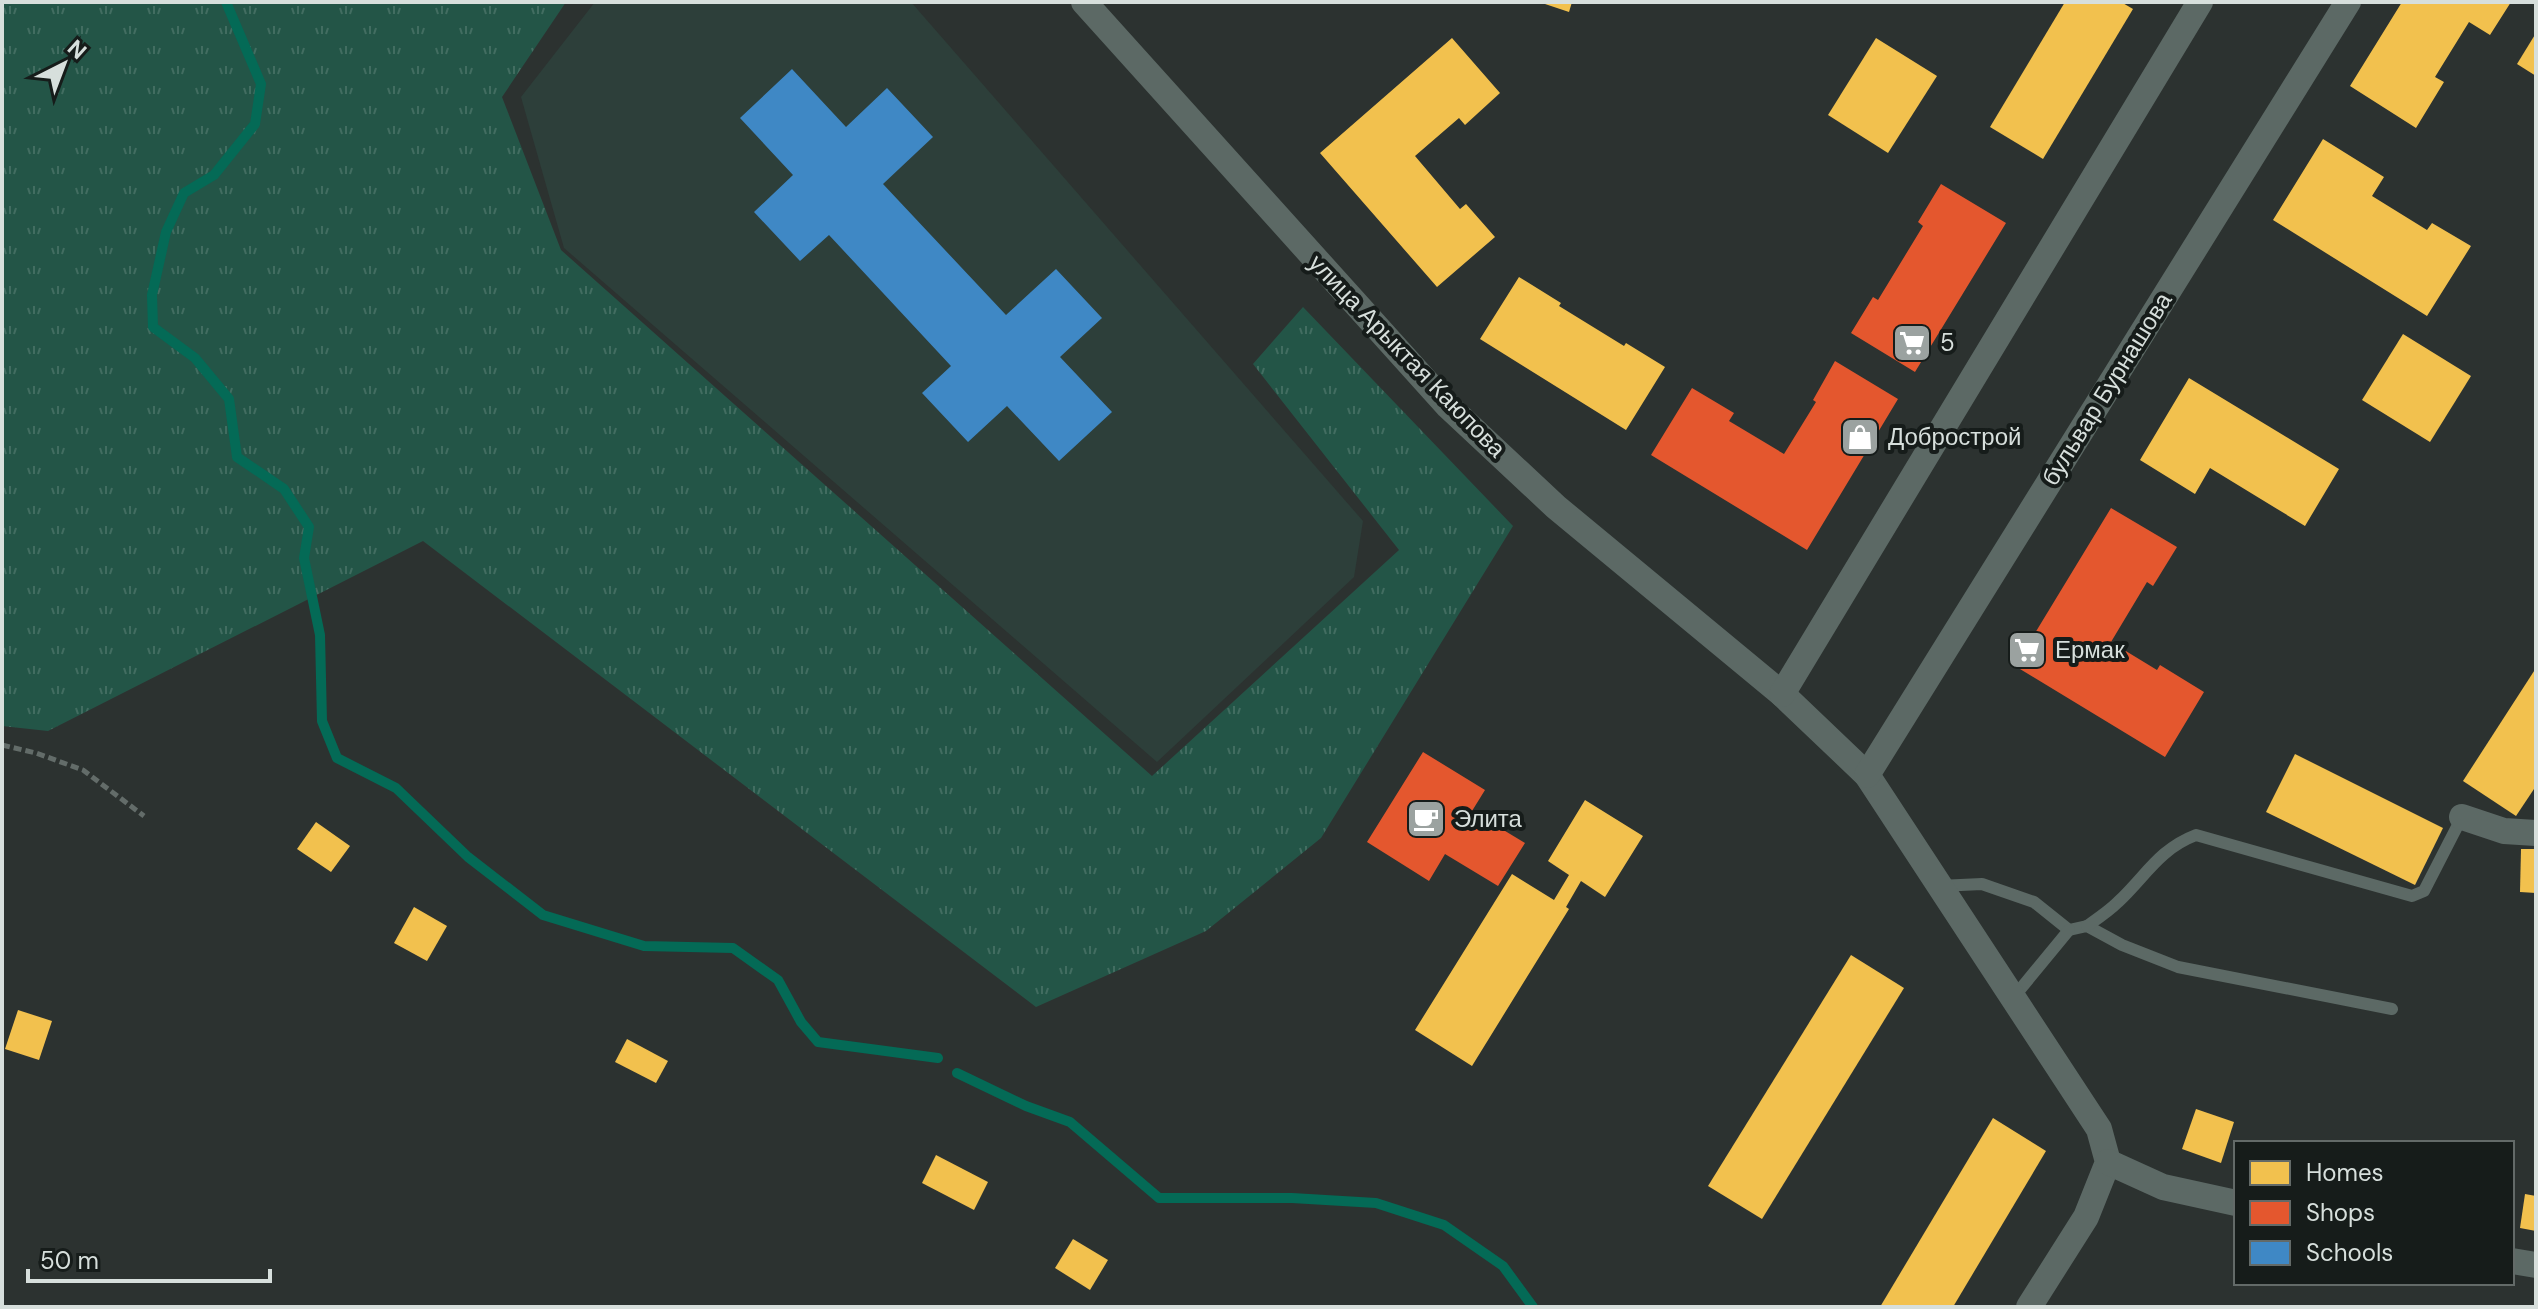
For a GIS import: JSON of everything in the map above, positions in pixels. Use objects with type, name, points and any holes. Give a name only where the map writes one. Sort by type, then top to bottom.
[{"type":"street","name":"улица Арыктая Каюпова","points":[[1084,2],[1448,406],[1556,507],[1782,694],[1867,775],[2099,1129],[2108,1162]]},
{"type":"street","points":[[1782,694],[2200,2]]},
{"type":"street","name":"бульвар Бурнашова","points":[[1867,775],[2348,2]]},
{"type":"street","points":[[2462,817],[2504,831],[2536,833]]},
{"type":"street","points":[[2029,1307],[2086,1217],[2108,1162],[2163,1187],[2234,1203]]},
{"type":"street","points":[[2514,1261],[2536,1265]]},
{"type":"lane","points":[[2013,998],[2069,930],[2087,926],[2117,903],[2176,843],[2196,835],[2412,896],[2424,891],[2462,817]]},
{"type":"lane","points":[[1939,886],[1982,884],[2034,902],[2069,930]]},
{"type":"lane","points":[[2087,926],[2122,945],[2178,967],[2392,1009]]},
{"type":"path","points":[[2,745],[83,770],[144,816]]},
{"type":"shaded area","points":[[595,2],[911,2],[1363,521],[1354,577],[1157,762],[564,248],[521,97]]},
{"type":"green space","points":[[2,2],[566,2],[502,97],[561,250],[1152,776],[1399,550],[1253,364],[1303,307],[1513,526],[1321,838],[1206,931],[1036,1007],[423,541],[48,731],[2,726]]},
{"type":"building: Homes","points":[[1539,2],[1572,2],[1569,12]]},
{"type":"building: Homes","points":[[2065,2],[2121,2],[2133,9],[2043,159],[1990,127]]},
{"type":"building: Homes","points":[[2402,2],[2511,2],[2490,35],[2469,22],[2435,77],[2444,82],[2416,128],[2350,86]]},
{"type":"building: Homes","points":[[2536,33],[2536,76],[2517,64]]},
{"type":"building: Homes","points":[[1452,38],[1500,93],[1465,125],[1459,118],[1415,156],[1460,209],[1466,204],[1495,237],[1437,287],[1320,153]]},
{"type":"building: Homes","points":[[1876,38],[1937,76],[1888,153],[1828,115]]},
{"type":"building: Homes","points":[[2323,139],[2384,177],[2372,196],[2427,230],[2432,223],[2471,246],[2427,316],[2273,220]]},
{"type":"building: Homes","points":[[1519,277],[1561,303],[1559,306],[1665,367],[1626,430],[1480,339]]},
{"type":"building: Homes","points":[[2403,334],[2471,376],[2430,442],[2362,400]]},
{"type":"building: Homes","points":[[2189,378],[2339,469],[2305,526],[2210,468],[2195,494],[2140,460]]},
{"type":"building: Homes","points":[[2536,668],[2536,786],[2516,816],[2463,781]]},
{"type":"building: Homes","points":[[2295,754],[2443,828],[2415,885],[2266,812]]},
{"type":"building: Homes","points":[[1585,800],[1643,836],[1605,897],[1581,881],[1566,907],[1569,909],[1472,1066],[1415,1030],[1512,874],[1554,900],[1569,875],[1548,861]]},
{"type":"building: Homes","points":[[316,822],[350,846],[331,872],[297,849]]},
{"type":"building: Homes","points":[[2521,849],[2536,849],[2536,893],[2520,892]]},
{"type":"building: Homes","points":[[414,907],[447,926],[427,961],[394,943]]},
{"type":"building: Homes","points":[[1851,955],[1904,988],[1762,1219],[1708,1186]]},
{"type":"building: Homes","points":[[18,1010],[52,1021],[39,1060],[5,1049]]},
{"type":"building: Homes","points":[[627,1039],[668,1061],[656,1083],[615,1062]]},
{"type":"building: Homes","points":[[2196,1109],[2234,1122],[2221,1163],[2182,1149]]},
{"type":"building: Homes","points":[[1993,1118],[2046,1151],[1953,1307],[1880,1307]]},
{"type":"building: Homes","points":[[936,1155],[988,1182],[974,1210],[922,1183]]},
{"type":"building: Homes","points":[[2525,1194],[2536,1196],[2536,1231],[2520,1228]]},
{"type":"building: Homes","points":[[1073,1239],[1108,1260],[1090,1290],[1055,1268]]},
{"type":"building: Shops","points":[[1941,184],[2006,223],[1915,372],[1851,333],[1873,297],[1878,300],[1923,226],[1918,222]]},
{"type":"building: Shops","points":[[1835,361],[1898,399],[1807,550],[1651,455],[1692,388],[1734,413],[1729,421],[1784,454],[1816,402],[1813,400]]},
{"type":"building: Shops","points":[[2111,508],[2177,547],[2153,586],[2147,582],[2111,642],[2157,670],[2160,665],[2204,692],[2165,757],[2015,666]]},
{"type":"building: Shops","points":[[1423,752],[1485,790],[1472,811],[1525,843],[1498,886],[1445,854],[1429,881],[1367,842]]},
{"type":"building: Schools","points":[[792,69],[846,127],[887,88],[933,137],[883,184],[1006,315],[1056,269],[1102,318],[1060,357],[1112,412],[1059,461],[1007,406],[968,442],[922,393],[951,366],[829,235],[800,261],[754,212],[793,175],[740,118]]},
{"type":"waterway","points":[[226,2],[261,84],[255,124],[214,175],[184,193],[166,232],[152,295],[153,327],[195,358],[229,399],[237,457],[284,489],[309,527],[304,558],[320,635],[322,721],[337,758],[396,788],[468,857],[543,915],[644,946],[733,948],[778,980],[801,1022],[818,1042],[938,1058]]},
{"type":"waterway","points":[[957,1073],[1026,1106],[1070,1122],[1159,1198],[1292,1198],[1376,1203],[1444,1225],[1503,1266],[1533,1307]]},
{"type":"place","name":"5","points":[[1912,343]]},
{"type":"place","name":"Добрострой","points":[[1860,437]]},
{"type":"place","name":"Ермак","points":[[2027,650]]},
{"type":"place","name":"Элита","points":[[1426,819]]}]
